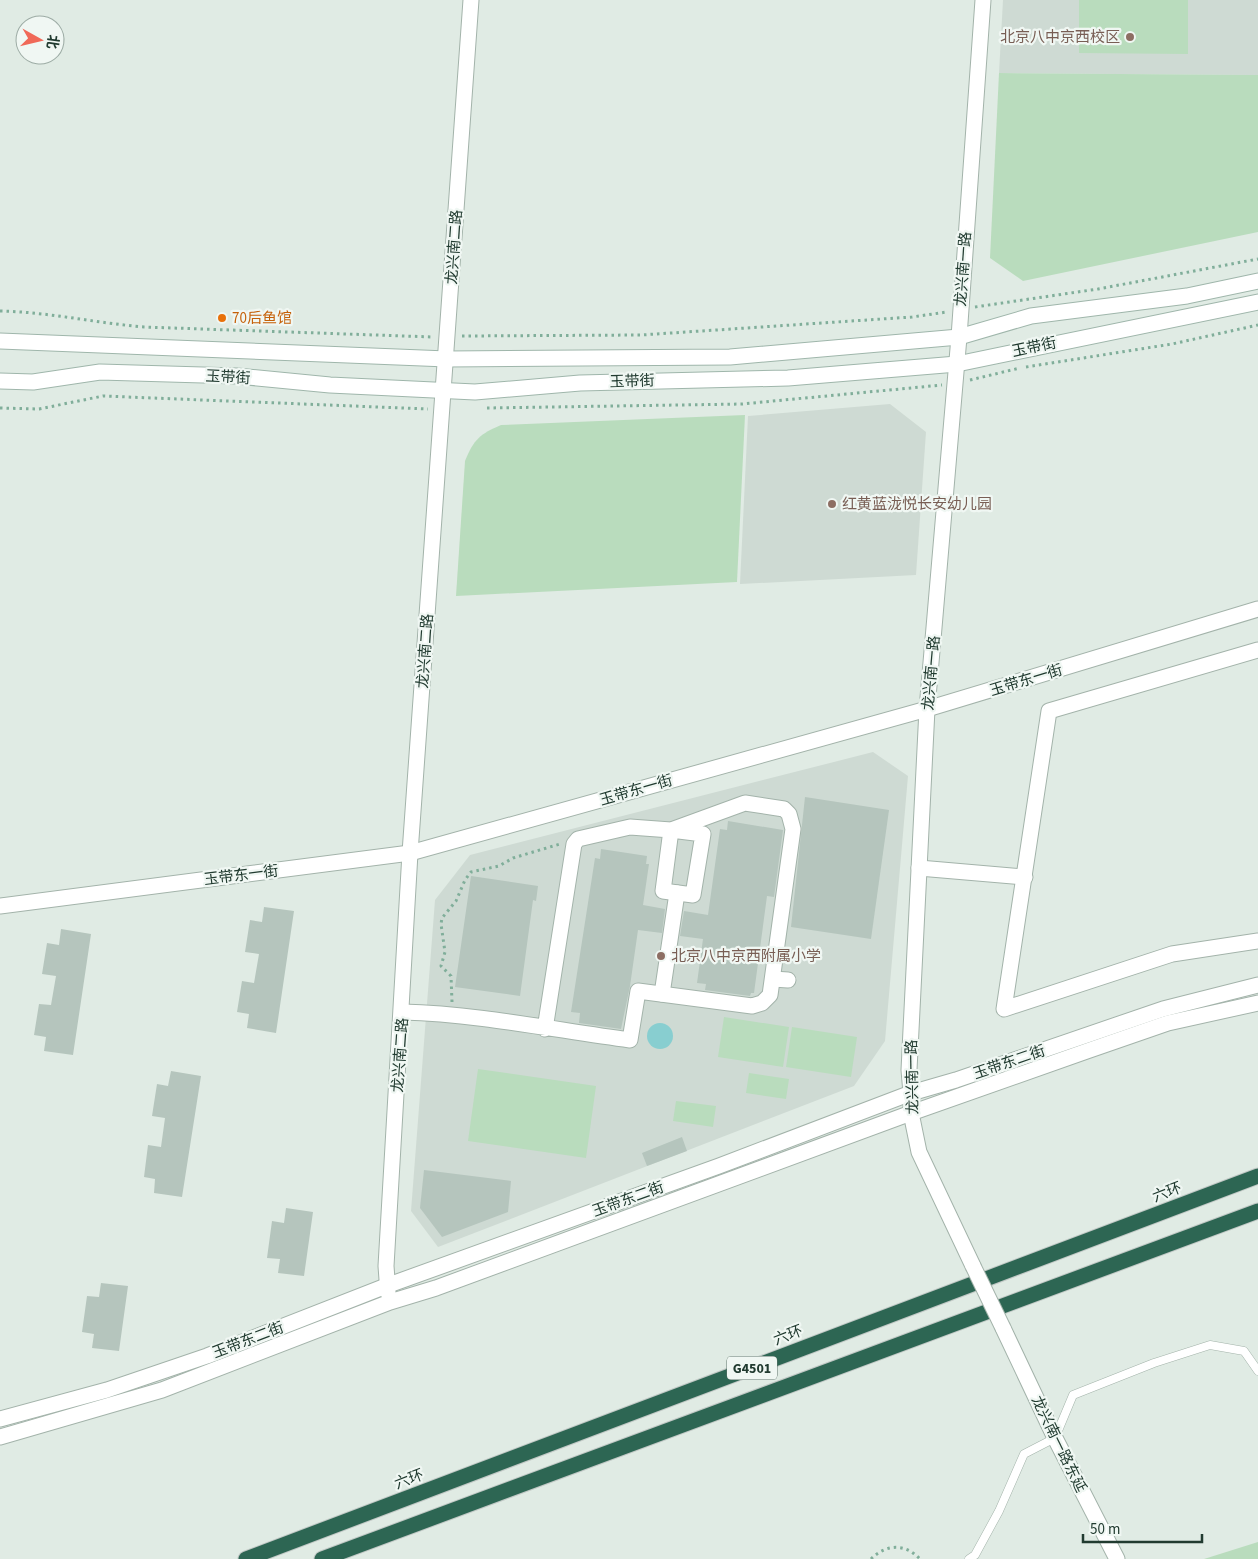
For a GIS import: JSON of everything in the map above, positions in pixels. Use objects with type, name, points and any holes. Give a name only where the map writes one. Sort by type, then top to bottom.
[{"type":"highway","name":"六环","points":[[246,1559],[1258,1176]]},
{"type":"highway","name":"G4501","points":[[322,1559],[1258,1211]]},
{"type":"street","name":"龙兴南二路","points":[[390,1302],[386,1286],[403,1012],[410,853],[447,359],[470,0]]},
{"type":"street","name":"龙兴南一路","points":[[983,0],[957,364],[928,709],[909,1070],[912,1093],[910,1113],[919,1152],[1003,1328]]},
{"type":"street","name":"玉带街","points":[[0,342],[447,359],[730,357],[959,337],[1030,316],[1187,296],[1258,280]]},
{"type":"street","name":"玉带街","points":[[0,381],[32,382],[100,372],[237,376],[330,385],[475,392],[580,383],[788,378],[957,364],[1258,302]]},
{"type":"street","name":"玉带东一街","points":[[0,906],[410,853],[928,709],[1258,609]]},
{"type":"street","points":[[1258,650],[1049,712],[1004,1009],[1172,954],[1258,941]]},
{"type":"street","points":[[403,1012],[450,1016],[630,1040],[638,991],[752,1006],[762,1003],[770,995],[773,979],[793,829],[789,814],[784,809],[745,803],[671,830]]},
{"type":"street","points":[[545,1029],[574,844],[578,839],[630,828],[671,830],[703,834],[693,895],[662,891],[671,830]]},
{"type":"street","points":[[919,868],[1025,877]]},
{"type":"street","points":[[662,994],[678,893]]},
{"type":"street","points":[[773,979],[788,980]]},
{"type":"street","name":"玉带东二街","points":[[0,1419],[107,1390],[189,1362],[386,1286],[719,1166],[912,1093],[956,1080],[1163,1009],[1258,985]]},
{"type":"street","name":"玉带东二街","points":[[0,1437],[162,1390],[390,1302],[436,1288],[910,1113],[1168,1023],[1258,1004]]},
{"type":"street","name":"龙兴南一路东延","points":[[1003,1328],[1055,1438],[1118,1559]]},
{"type":"lane","points":[[969,1559],[975,1555],[999,1511],[1024,1454],[1055,1438],[1073,1395],[1154,1363],[1210,1345],[1244,1351],[1258,1371]]},
{"type":"path","points":[[0,311],[59,314],[104,324],[144,327],[448,336],[640,335],[912,317],[1098,290],[1258,259]]},
{"type":"path","points":[[450,1016],[453,994],[451,976],[441,966],[445,944],[441,924],[442,918],[456,901],[465,880],[471,872],[478,869],[499,866],[513,858],[578,839]]},
{"type":"path","points":[[871,1559],[886,1548],[895,1547],[913,1552],[920,1559]]},
{"type":"shaded area","name":"北京八中京西校区","points":[[1003,0],[1258,0],[1258,75],[999,73]]},
{"type":"shaded area","name":"红黄蓝泷悦长安幼儿园","points":[[890,404],[926,432],[916,575],[740,584],[748,416]]},
{"type":"shaded area","name":"北京八中京西附属小学","points":[[873,752],[908,776],[885,1041],[854,1086],[438,1247],[411,1211],[435,900],[470,855]]},
{"type":"green space","points":[[1079,0],[1188,0],[1188,54],[1079,53]]},
{"type":"green space","points":[[999,73],[1258,75],[1258,232],[1023,281],[990,258]]},
{"type":"green space","points":[[745,415],[737,582],[456,596],[465,461],[471,447],[478,438],[488,431],[501,425]]},
{"type":"green space","points":[[724,1017],[789,1027],[783,1067],[718,1057]]},
{"type":"green space","points":[[792,1027],[857,1037],[851,1077],[786,1067]]},
{"type":"green space","points":[[478,1069],[596,1086],[586,1158],[468,1141]]},
{"type":"green space","points":[[749,1073],[789,1079],[786,1099],[746,1093]]},
{"type":"green space","points":[[676,1101],[716,1106],[713,1127],[673,1121]]},
{"type":"green space","points":[[1258,1542],[1258,1559],[1204,1559]]},
{"type":"water","points":[[660,1023],[669,1027],[673,1036],[669,1045],[660,1049],[651,1045],[647,1036],[651,1027]]},
{"type":"building","points":[[805,797],[889,810],[871,939],[791,927]]},
{"type":"building","points":[[728,821],[783,830],[774,897],[767,896],[754,993],[751,993],[750,996],[705,990],[706,984],[697,983],[703,939],[680,936],[684,911],[708,915],[720,829],[727,830]]},
{"type":"building","points":[[601,849],[647,856],[646,864],[649,864],[643,905],[665,909],[662,933],[638,930],[630,986],[621,1029],[579,1023],[580,1013],[571,1012],[595,858],[600,859]]},
{"type":"building","points":[[471,876],[538,886],[536,901],[533,900],[520,996],[455,987]]},
{"type":"building","points":[[264,907],[294,911],[276,1033],[247,1028],[249,1014],[237,1012],[242,981],[254,983],[259,954],[245,952],[250,920],[262,922]]},
{"type":"building","points":[[61,929],[91,934],[73,1055],[44,1051],[46,1037],[34,1035],[39,1004],[51,1005],[56,976],[42,974],[47,943],[59,945]]},
{"type":"building","points":[[171,1071],[201,1076],[182,1197],[154,1193],[155,1179],[144,1177],[148,1145],[161,1147],[165,1118],[152,1116],[157,1084],[168,1086]]},
{"type":"building","points":[[682,1137],[687,1151],[647,1166],[642,1153]]},
{"type":"building","points":[[424,1170],[511,1181],[508,1212],[442,1237],[420,1208]]},
{"type":"building","points":[[286,1208],[313,1212],[304,1276],[278,1273],[280,1259],[267,1258],[272,1221],[284,1223]]},
{"type":"building","points":[[101,1283],[128,1286],[119,1351],[92,1348],[94,1334],[82,1332],[87,1296],[99,1297]]},
{"type":"place","name":"北京八中京西校区","points":[[1130,37]]},
{"type":"place","name":"70后鱼馆","points":[[222,318]]},
{"type":"place","name":"红黄蓝泷悦长安幼儿园","points":[[832,504]]},
{"type":"place","name":"北京八中京西附属小学","points":[[661,956]]}]
